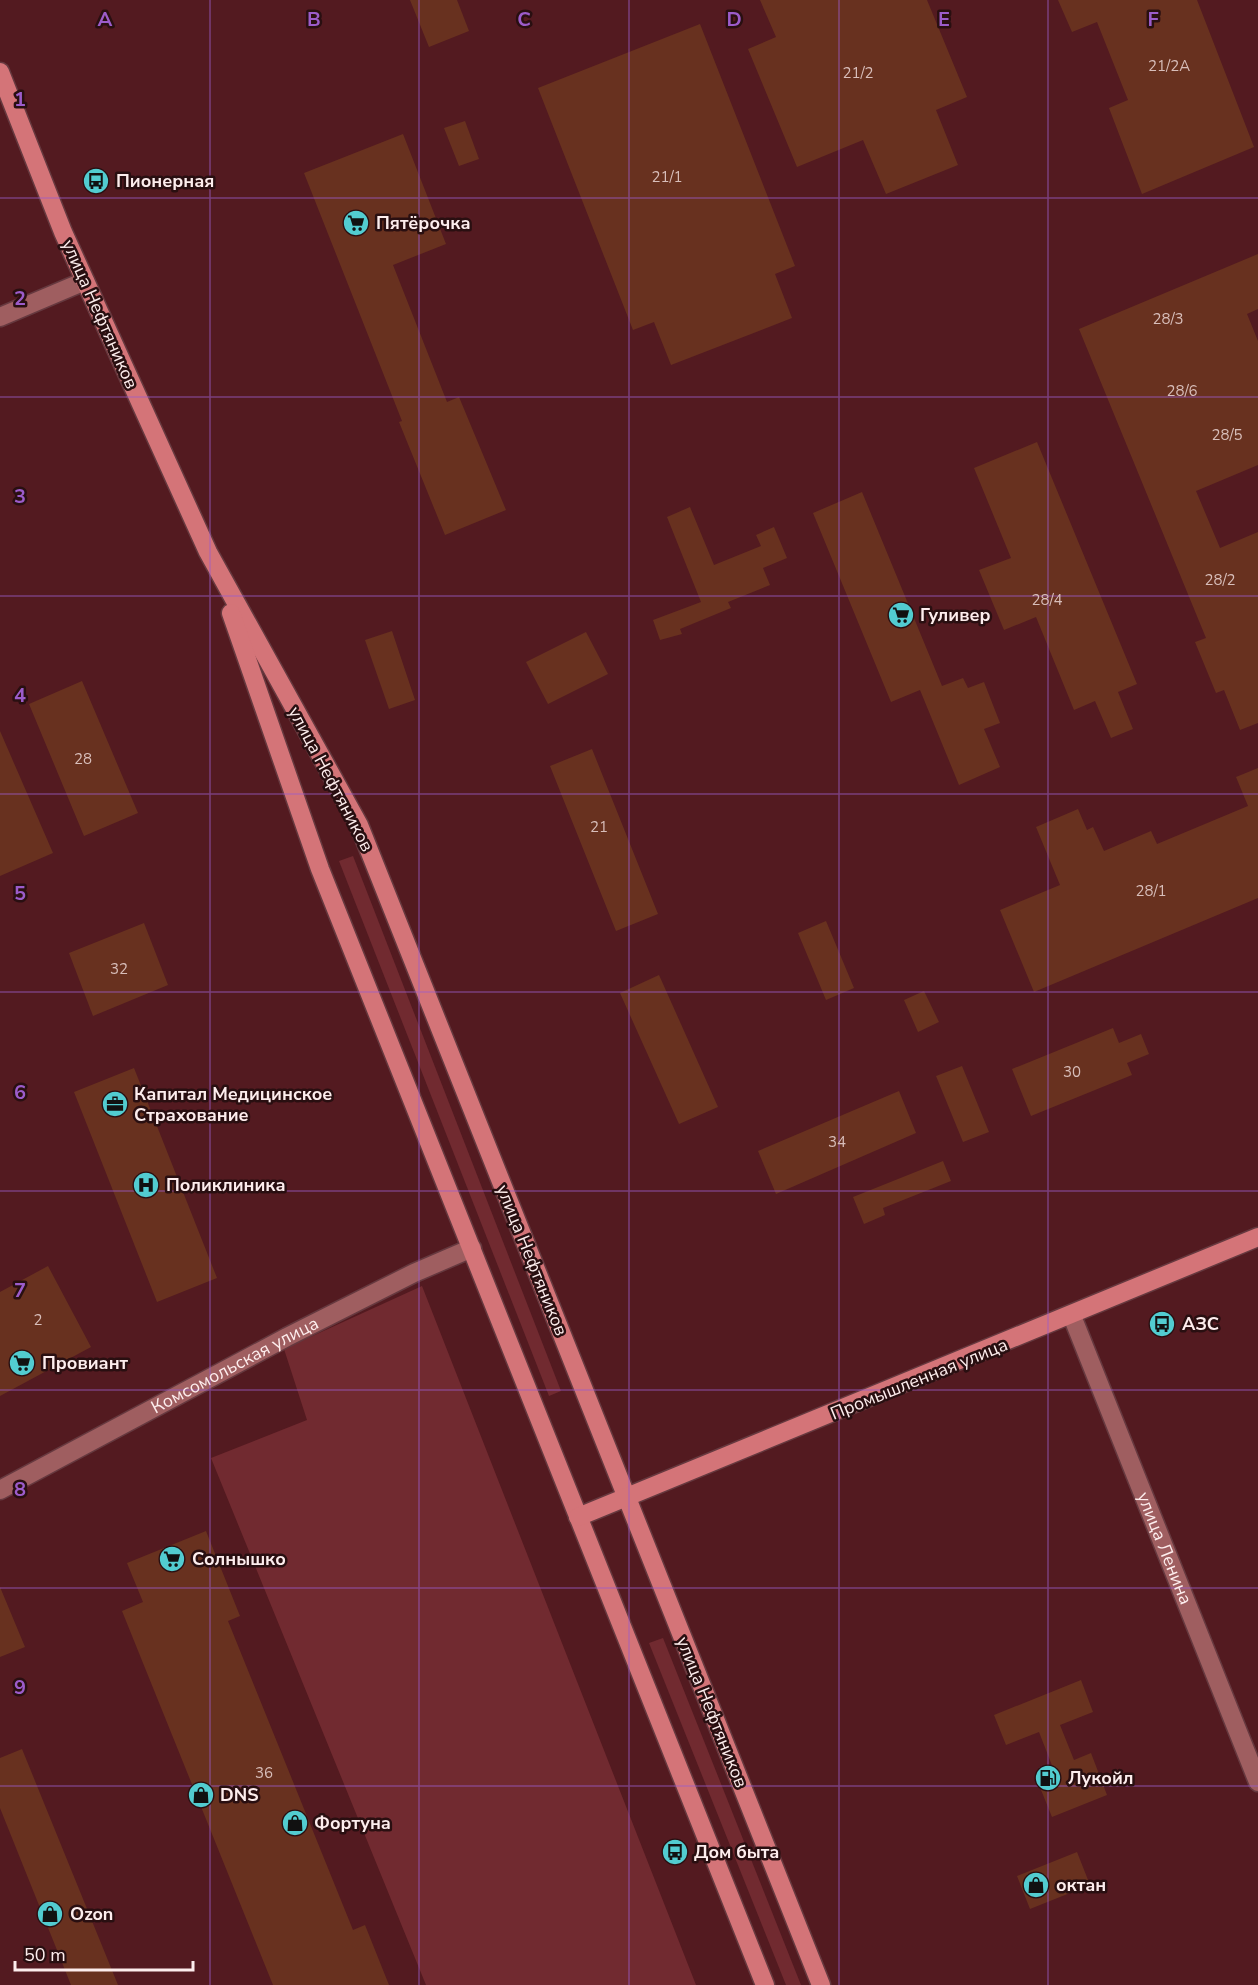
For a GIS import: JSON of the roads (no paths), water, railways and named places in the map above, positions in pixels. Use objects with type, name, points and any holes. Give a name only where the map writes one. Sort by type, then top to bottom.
[{"type":"main road","name":"улица Нефтяников","points":[[0,72],[85,281],[208,552],[360,825],[821,1985]]},
{"type":"main road","name":"улица Нефтяников","points":[[208,552],[311,845],[765,1985]]},
{"type":"main road","name":"Промышленная улица","points":[[578,1517],[1072,1316],[1258,1237]]},
{"type":"street","points":[[0,317],[85,281]]},
{"type":"street","name":"Комсомольская улица","points":[[0,1490],[287,1337],[414,1273],[472,1248]]},
{"type":"street","name":"улица Ленина","points":[[1072,1316],[1258,1782]]},
{"type":"place","name":"Пионерная","points":[[96,181]]},
{"type":"place","name":"Пятёрочка","points":[[356,223]]},
{"type":"place","name":"Гуливер","points":[[901,615]]},
{"type":"place","name":"Капитал Медицинское Страхование","points":[[115,1104]]},
{"type":"place","name":"Поликлиника","points":[[146,1185]]},
{"type":"place","name":"АЗС","points":[[1162,1324]]},
{"type":"place","name":"Провиант","points":[[22,1363]]},
{"type":"place","name":"Солнышко","points":[[172,1559]]},
{"type":"place","name":"Лукойл","points":[[1048,1778]]},
{"type":"place","name":"DNS","points":[[201,1795]]},
{"type":"place","name":"Фортуна","points":[[295,1823]]},
{"type":"place","name":"Дом быта","points":[[675,1852]]},
{"type":"place","name":"октан","points":[[1036,1885]]},
{"type":"place","name":"Ozon","points":[[50,1914]]}]
